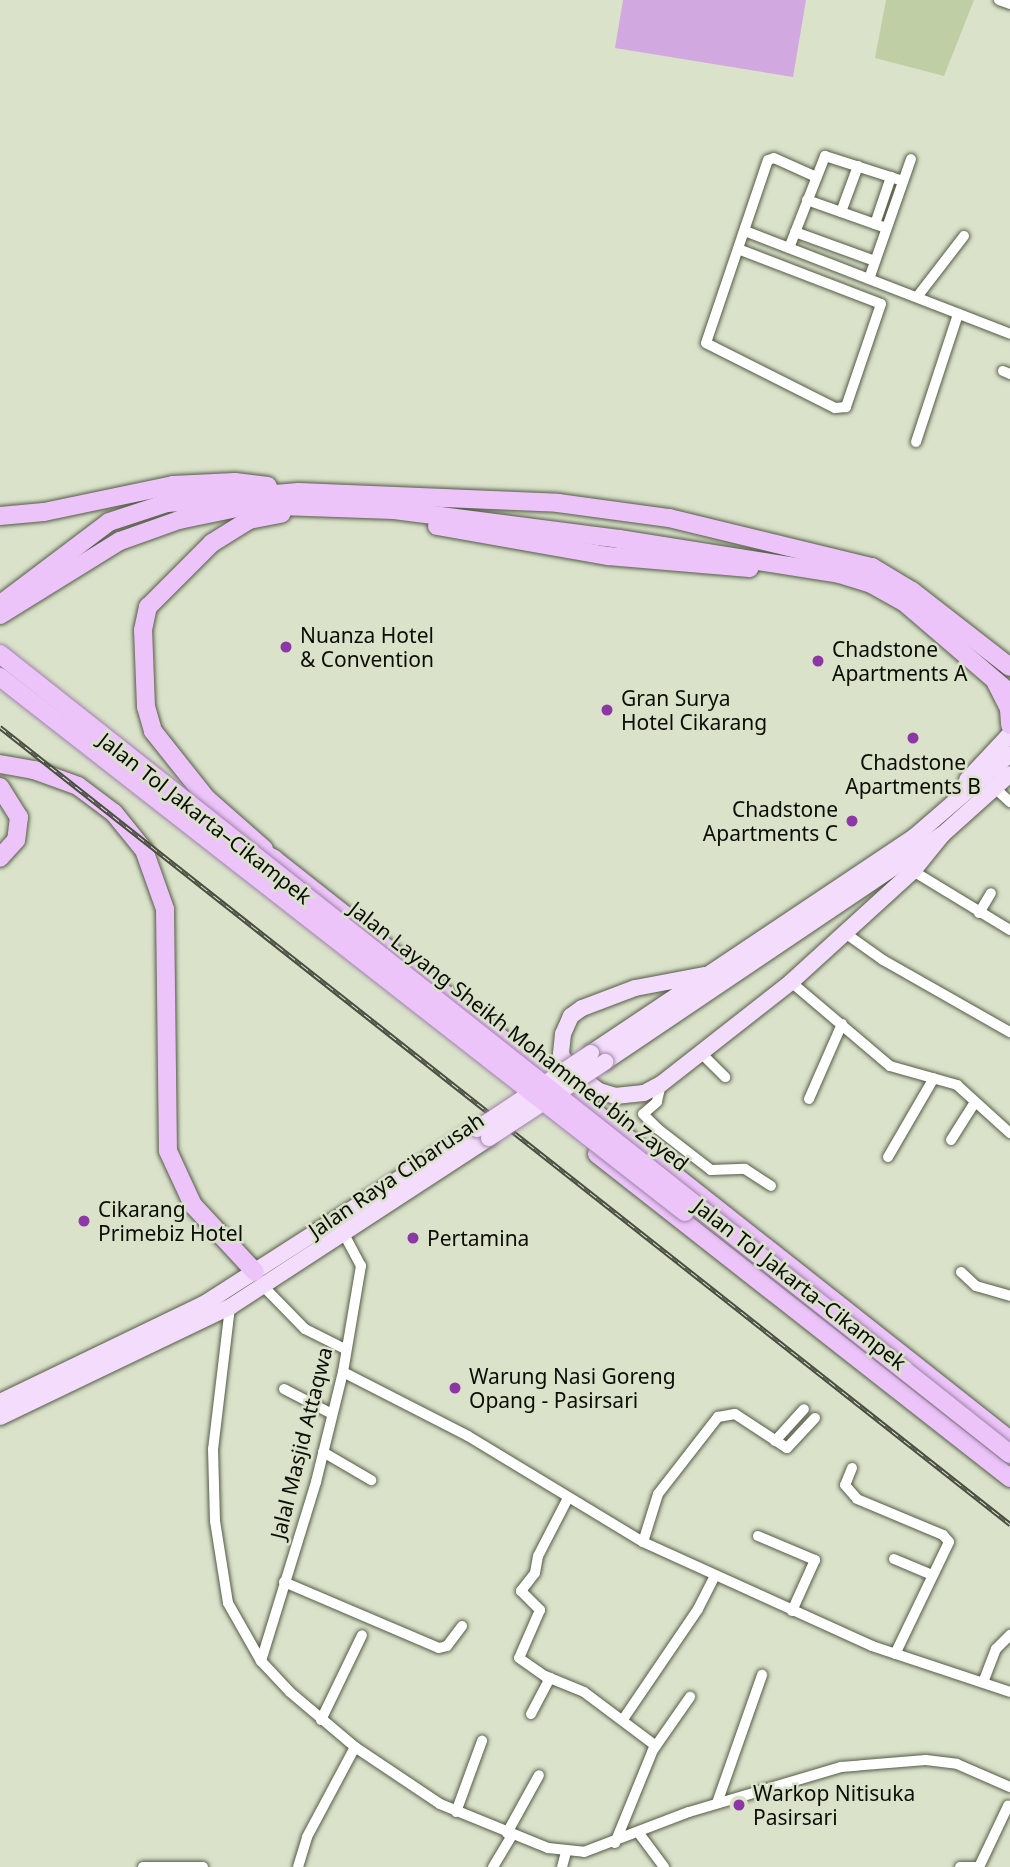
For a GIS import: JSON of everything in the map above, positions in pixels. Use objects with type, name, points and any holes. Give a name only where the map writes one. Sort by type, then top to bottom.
[{"type":"highway","points":[[0,516],[205,482],[260,484],[299,492]]},
{"type":"highway","points":[[4,607],[82,540],[118,519],[167,503],[299,492],[618,510],[817,552],[889,575],[1010,667]]},
{"type":"highway","points":[[4,607],[130,537],[179,520],[251,505],[318,505],[468,518],[798,566],[871,584],[905,603],[1003,688],[1010,725]]},
{"type":"highway","points":[[274,859],[185,775],[153,731],[146,708],[143,631],[148,607],[175,577],[231,530],[267,515],[325,513],[418,523],[608,556],[752,568],[798,566]]},
{"type":"highway","name":"Jalan Tol Jakarta–Cikampek","points":[[0,653],[242,841],[274,859],[1010,1440]]},
{"type":"highway","name":"Jalan Layang Sheikh Mohammed bin Zayed","points":[[0,653],[1010,1454]]},
{"type":"highway","name":"Jalan Layang Sheikh Mohammed bin Zayed","points":[[0,677],[1010,1467]]},
{"type":"highway","name":"Jalan Tol Jakarta–Cikampek","points":[[0,687],[1010,1478]]},
{"type":"highway","points":[[0,764],[34,769],[78,786],[114,813],[144,850],[164,909],[168,1151],[193,1205],[259,1279]]},
{"type":"highway","points":[[0,787],[19,817],[16,839],[0,858]]},
{"type":"main road","name":"Jalan Raya Cibarusah","points":[[792,927],[974,775],[1010,734]]},
{"type":"main road","name":"Jalan Raya Cibarusah","points":[[598,1058],[705,975],[792,927],[943,815],[1010,754]]},
{"type":"main road","name":"Jalan Raya Cibarusah","points":[[817,908],[962,808],[1010,764]]},
{"type":"main road","name":"Jalan Raya Cibarusah","points":[[0,1417],[225,1300],[259,1279],[483,1134],[792,927],[942,835],[1010,774]]},
{"type":"main road","points":[[705,975],[681,976],[596,1002],[571,1016],[566,1026],[564,1060],[598,1091],[628,1097],[661,1084],[791,982],[913,871],[942,835]]},
{"type":"main road","name":"Jalan Raya Cibarusah","points":[[259,1279],[345,1236],[483,1134]]},
{"type":"main road","name":"Jalan Raya Cibarusah","points":[[0,1402],[225,1300]]},
{"type":"street","points":[[999,0],[1010,4]]},
{"type":"street","points":[[789,248],[816,177],[828,155],[903,181]]},
{"type":"street","points":[[738,249],[881,304],[846,407],[835,408],[706,345],[738,249],[771,158],[816,177]]},
{"type":"street","points":[[869,279],[911,159]]},
{"type":"street","points":[[841,212],[858,166]]},
{"type":"street","points":[[875,224],[891,177]]},
{"type":"street","points":[[807,200],[886,229]]},
{"type":"street","points":[[745,231],[1010,334]]},
{"type":"street","points":[[795,232],[875,261]]},
{"type":"street","points":[[917,297],[964,236]]},
{"type":"street","points":[[916,442],[958,314]]},
{"type":"street","points":[[995,788],[1010,802]]},
{"type":"street","points":[[913,871],[1010,930]]},
{"type":"street","points":[[979,913],[991,893]]},
{"type":"street","points":[[845,933],[883,960],[1010,1032]]},
{"type":"street","points":[[791,982],[890,1066],[957,1085],[1010,1133]]},
{"type":"street","points":[[809,1099],[818,1085],[825,1055],[842,1024]]},
{"type":"street","points":[[702,1054],[725,1077]]},
{"type":"street","points":[[888,1157],[934,1078]]},
{"type":"street","points":[[661,1084],[657,1102],[643,1114],[658,1129],[711,1170],[745,1169],[771,1186]]},
{"type":"street","points":[[951,1140],[975,1102]]},
{"type":"street","name":"Jalal Masjid Attaqwa","points":[[261,1661],[323,1452],[343,1372],[361,1266],[345,1236]]},
{"type":"street","points":[[961,1272],[976,1286],[1010,1296]]},
{"type":"street","points":[[259,1279],[305,1329],[345,1349]]},
{"type":"street","points":[[225,1300],[214,1449],[215,1521],[228,1603],[261,1661],[321,1720],[355,1747],[456,1812],[509,1834],[566,1852],[615,1843],[717,1803],[841,1768],[926,1759],[957,1763],[1010,1787]]},
{"type":"street","points":[[343,1372],[468,1436],[643,1542],[792,1611],[894,1654],[984,1680],[1010,1692]]},
{"type":"street","points":[[284,1389],[332,1414]]},
{"type":"street","points":[[775,1441],[804,1409]]},
{"type":"street","points":[[643,1542],[658,1494],[718,1417],[735,1414],[775,1441],[792,1447],[815,1418]]},
{"type":"street","points":[[323,1452],[371,1480]]},
{"type":"street","points":[[852,1468],[845,1485],[857,1499],[948,1538],[949,1546],[894,1654]]},
{"type":"street","points":[[568,1498],[538,1556],[535,1573],[521,1591],[540,1609],[519,1658],[550,1678],[584,1692],[624,1718],[656,1746]]},
{"type":"street","points":[[758,1536],[815,1560],[792,1611]]},
{"type":"street","points":[[894,1559],[932,1575]]},
{"type":"street","points":[[624,1718],[698,1609],[715,1576]]},
{"type":"street","points":[[284,1582],[439,1648],[447,1646],[462,1626]]},
{"type":"street","points":[[984,1680],[996,1649],[1010,1634]]},
{"type":"street","points":[[321,1720],[362,1635]]},
{"type":"street","points":[[717,1803],[762,1675]]},
{"type":"street","points":[[531,1714],[550,1678]]},
{"type":"street","points":[[615,1843],[656,1746],[690,1697]]},
{"type":"street","points":[[456,1812],[482,1741]]},
{"type":"street","points":[[298,1867],[307,1837],[355,1747]]},
{"type":"street","points":[[493,1867],[539,1775]]},
{"type":"street","points":[[960,1867],[979,1867],[1006,1821],[1008,1807]]},
{"type":"street","points":[[638,1832],[664,1867]]},
{"type":"street","points":[[562,1867],[566,1852]]},
{"type":"street","points":[[143,1867],[202,1867]]},
{"type":"green space","points":[[886,0],[974,0],[944,76],[875,58]]},
{"type":"shaded area","points":[[623,0],[806,0],[793,77],[615,48]]},
{"type":"railway","points":[[0,727],[1010,1524]]},
{"type":"place","name":"Nuanza Hotel & Convention","points":[[286,647]]},
{"type":"place","name":"Chadstone Apartments A","points":[[818,661]]},
{"type":"place","name":"Gran Surya Hotel Cikarang","points":[[607,710]]},
{"type":"place","name":"Chadstone Apartments B","points":[[913,738]]},
{"type":"place","name":"Chadstone Apartments C","points":[[852,821]]},
{"type":"place","name":"Cikarang Primebiz Hotel","points":[[84,1221]]},
{"type":"place","name":"Pertamina","points":[[413,1238]]},
{"type":"place","name":"Warung Nasi Goreng Opang - Pasirsari","points":[[455,1388]]},
{"type":"place","name":"Warkop Nitisuka Pasirsari","points":[[739,1805]]}]
